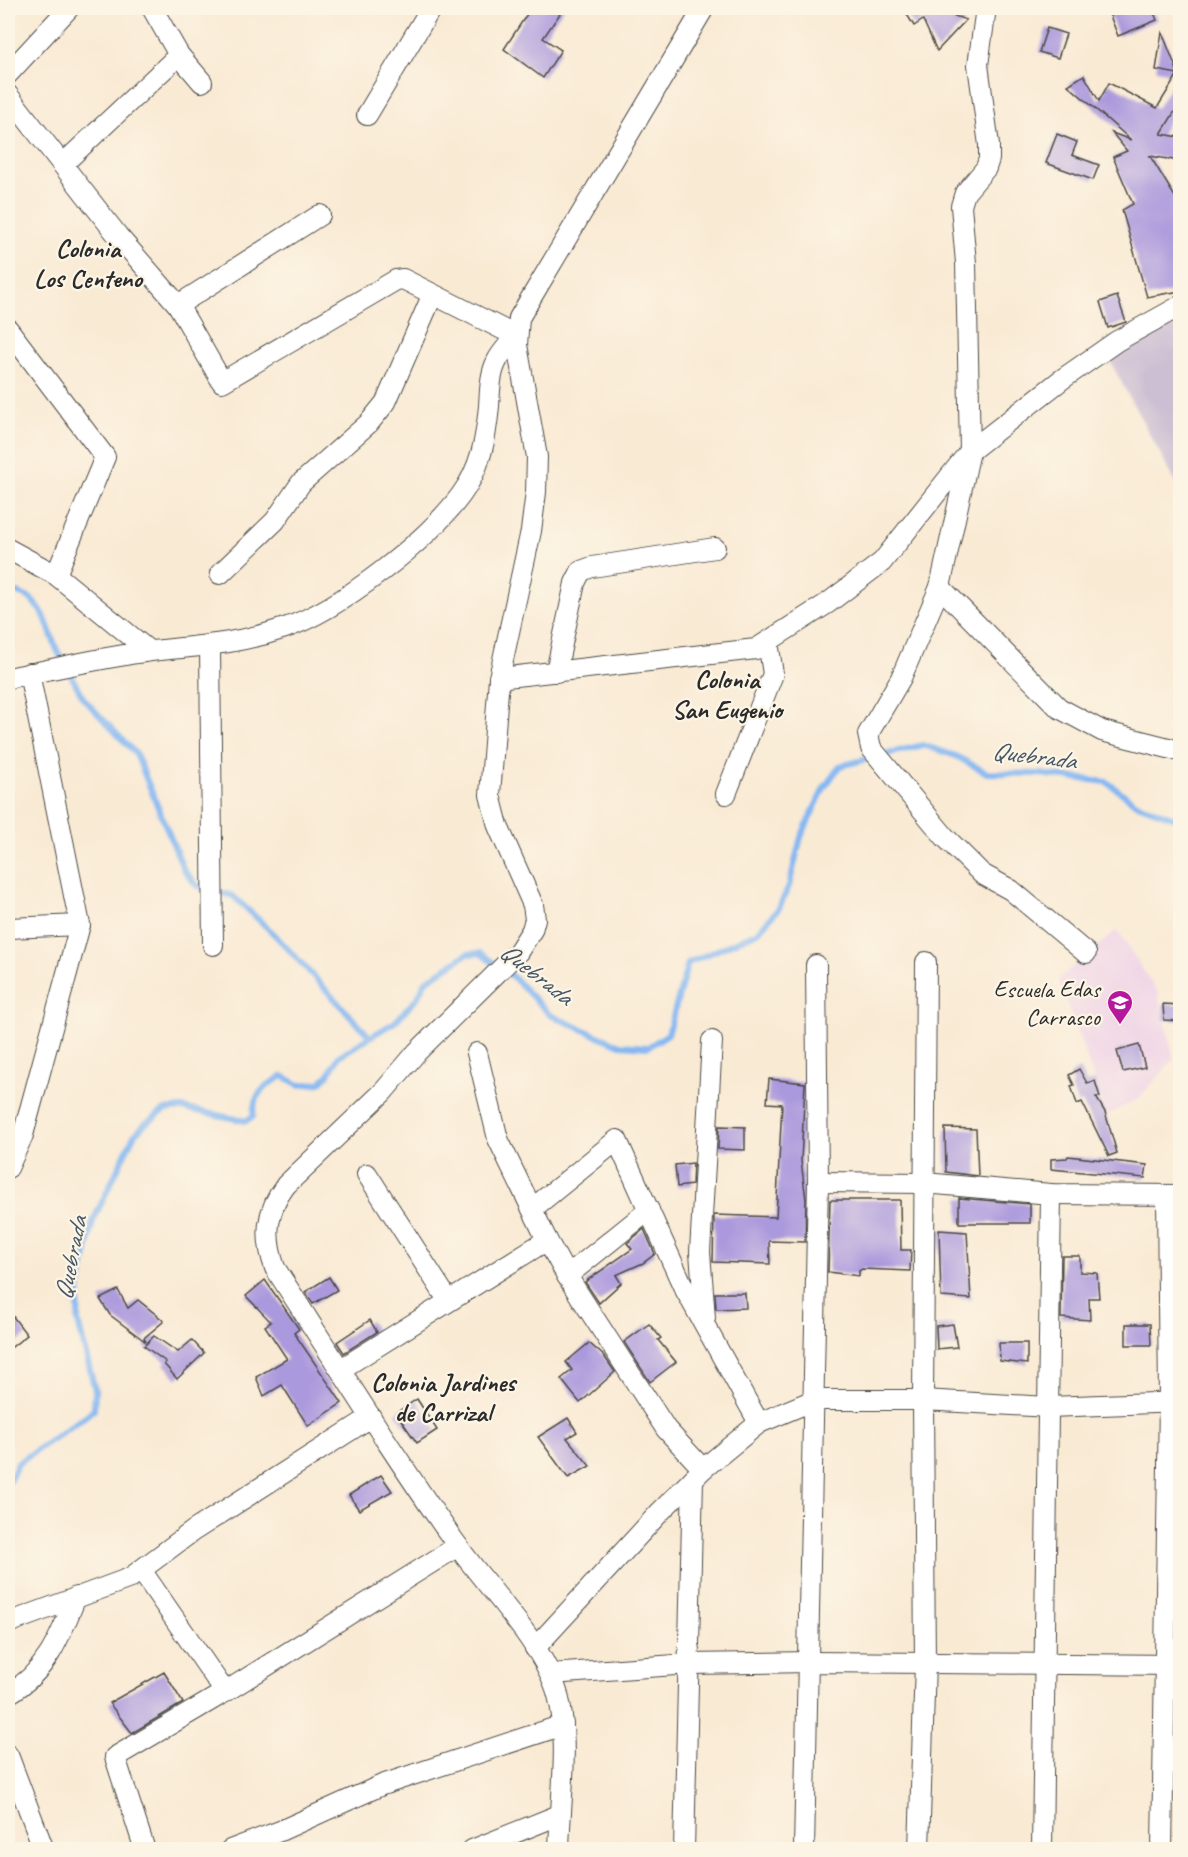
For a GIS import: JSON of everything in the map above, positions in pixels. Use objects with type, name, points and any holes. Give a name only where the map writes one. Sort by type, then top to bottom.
[{"type":"street","points":[[8,74],[69,8]]},
{"type":"street","points":[[152,8],[179,55],[202,82]]},
{"type":"street","points":[[367,115],[431,8]]},
{"type":"street","points":[[559,1850],[563,1725],[558,1696],[550,1674],[535,1648],[458,1546],[371,1418],[275,1268],[269,1251],[267,1233],[270,1214],[276,1199],[286,1185],[383,1092],[417,1052],[518,952],[527,940],[535,919],[533,905],[498,826],[490,795],[499,678],[531,531],[537,482],[536,446],[516,336],[519,318],[704,8]]},
{"type":"street","points":[[986,8],[978,65],[989,159],[986,168],[965,193],[961,206],[966,263],[970,452],[940,587],[901,678],[868,734],[871,748],[945,837],[982,874],[1011,890],[1086,954]]},
{"type":"street","points":[[63,164],[179,55]]},
{"type":"street","points":[[8,95],[118,236],[178,305],[222,382],[396,280],[403,279],[432,296],[516,336]]},
{"type":"street","points":[[178,305],[320,215]]},
{"type":"street","points":[[220,574],[275,521],[301,483],[369,423],[386,402],[432,296]]},
{"type":"street","points":[[499,678],[756,649],[828,603],[882,562],[970,452],[1061,380],[1117,341],[1180,306]]},
{"type":"street","points":[[8,330],[105,457],[56,575]]},
{"type":"street","points":[[8,678],[149,651],[210,647],[286,628],[308,618],[387,567],[435,524],[461,495],[479,461],[486,441],[492,375],[496,361],[516,336]]},
{"type":"street","points":[[556,672],[575,582],[581,571],[592,567],[715,548]]},
{"type":"street","points":[[8,549],[56,575],[149,651]]},
{"type":"street","points":[[940,587],[1059,708],[1102,731],[1180,752]]},
{"type":"street","points":[[726,794],[773,674],[768,642]]},
{"type":"street","points":[[210,647],[213,945]]},
{"type":"street","points":[[8,1168],[23,1136],[80,925],[36,672]]},
{"type":"street","points":[[8,928],[80,925]]},
{"type":"street","points":[[919,1850],[925,1663],[923,1400],[926,962]]},
{"type":"street","points":[[804,1850],[818,1182],[816,965]]},
{"type":"street","points":[[705,1327],[700,1252],[712,1041]]},
{"type":"street","points":[[477,1053],[498,1139],[547,1240],[567,1276],[666,1430],[698,1474],[689,1664],[684,1850]]},
{"type":"street","points":[[532,1209],[617,1140],[705,1327],[759,1423]]},
{"type":"street","points":[[367,1174],[448,1300]]},
{"type":"street","points":[[818,1182],[924,1182],[1051,1194],[1174,1195],[1175,1401],[1172,1665],[1162,1850]]},
{"type":"street","points":[[1041,1850],[1051,1194]]},
{"type":"street","points":[[567,1276],[649,1210]]},
{"type":"street","points":[[341,1369],[547,1240]]},
{"type":"street","points":[[535,1648],[698,1474],[759,1423],[814,1400],[923,1400],[1049,1407],[1175,1401]]},
{"type":"street","points":[[8,1623],[130,1578],[193,1531],[371,1418]]},
{"type":"street","points":[[145,1850],[115,1757],[225,1692],[458,1546]]},
{"type":"street","points":[[141,1570],[225,1692]]},
{"type":"street","points":[[8,1694],[40,1669],[64,1627],[76,1597]]},
{"type":"street","points":[[550,1674],[689,1664],[809,1662],[1172,1665]]},
{"type":"street","points":[[230,1850],[280,1831],[381,1785],[563,1725]]},
{"type":"street","points":[[8,1755],[44,1850]]},
{"type":"street","points":[[472,1850],[560,1815]]},
{"type":"shaded area","points":[[1180,316],[1180,490],[1107,356]]},
{"type":"shaded area","name":"Escuela Edas Carrasco","points":[[1117,930],[1158,993],[1174,1059],[1137,1100],[1107,1115],[1058,979]]},
{"type":"building","points":[[531,8],[564,8],[543,38],[561,50],[543,78],[504,49]]},
{"type":"building","points":[[903,8],[943,8],[938,10],[966,20],[937,51],[923,20],[914,26]]},
{"type":"building","points":[[1107,8],[1152,8],[1157,20],[1118,36]]},
{"type":"building","points":[[1047,28],[1066,34],[1058,58],[1039,52]]},
{"type":"building","points":[[1162,32],[1178,73],[1180,70],[1180,103],[1161,134],[1180,137],[1180,161],[1150,156],[1180,205],[1180,291],[1147,297],[1122,210],[1133,204],[1113,157],[1127,151],[1112,133],[1131,140],[1068,85],[1084,75],[1099,101],[1109,83],[1157,108],[1178,74],[1156,70]]},
{"type":"building","points":[[1057,134],[1077,142],[1072,155],[1099,165],[1093,180],[1046,163]]},
{"type":"building","points":[[1117,296],[1126,322],[1108,328],[1100,302]]},
{"type":"building","points":[[1163,1004],[1180,1005],[1179,1021],[1164,1020]]},
{"type":"building","points":[[1139,1045],[1145,1067],[1123,1072],[1117,1051]]},
{"type":"building","points":[[1079,1069],[1087,1083],[1095,1081],[1100,1097],[1096,1097],[1105,1112],[1117,1153],[1109,1156],[1082,1102],[1077,1104],[1071,1086],[1074,1085],[1069,1075]]},
{"type":"building","points":[[769,1079],[805,1083],[801,1161],[806,1200],[805,1242],[769,1241],[770,1264],[713,1262],[714,1215],[776,1217],[782,1104],[767,1103]]},
{"type":"building","points":[[719,1126],[745,1127],[745,1150],[718,1149]]},
{"type":"building","points":[[945,1128],[976,1129],[978,1176],[946,1172]]},
{"type":"building","points":[[1068,1156],[1147,1165],[1145,1178],[1051,1169],[1051,1159]]},
{"type":"building","points":[[693,1163],[692,1185],[677,1187],[675,1165]]},
{"type":"building","points":[[959,1198],[1030,1204],[1030,1223],[959,1223]]},
{"type":"building","points":[[830,1200],[900,1200],[901,1250],[911,1250],[910,1271],[862,1269],[859,1271],[859,1276],[828,1272]]},
{"type":"building","points":[[644,1229],[655,1254],[643,1263],[616,1275],[621,1283],[599,1303],[585,1282],[632,1249],[627,1243]]},
{"type":"building","points":[[939,1230],[967,1232],[971,1299],[941,1297]]},
{"type":"building","points":[[1062,1256],[1080,1256],[1080,1272],[1097,1273],[1099,1298],[1089,1298],[1090,1320],[1061,1318]]},
{"type":"building","points":[[329,1277],[337,1290],[313,1304],[305,1292]]},
{"type":"building","points":[[265,1280],[299,1329],[294,1333],[342,1403],[308,1426],[282,1385],[264,1396],[256,1377],[287,1359],[265,1326],[271,1322],[246,1296]]},
{"type":"building","points":[[118,1290],[128,1308],[138,1300],[164,1321],[144,1338],[146,1342],[110,1315],[100,1299]]},
{"type":"building","points":[[715,1293],[745,1293],[746,1308],[716,1309]]},
{"type":"building","points":[[8,1310],[27,1335],[8,1350]]},
{"type":"building","points":[[370,1320],[377,1332],[344,1353],[337,1342]]},
{"type":"building","points":[[649,1324],[661,1338],[658,1340],[676,1362],[650,1382],[624,1342]]},
{"type":"building","points":[[953,1324],[957,1347],[937,1349],[936,1326]]},
{"type":"building","points":[[1126,1324],[1150,1324],[1151,1345],[1126,1345]]},
{"type":"building","points":[[154,1336],[178,1352],[192,1340],[204,1353],[177,1379],[164,1364],[166,1362],[144,1346]]},
{"type":"building","points":[[589,1343],[604,1356],[615,1372],[580,1403],[561,1379],[572,1370],[566,1362]]},
{"type":"building","points":[[999,1343],[1027,1343],[1027,1364],[1000,1361]]},
{"type":"building","points":[[417,1399],[437,1430],[417,1443],[396,1413]]},
{"type":"building","points":[[568,1418],[577,1432],[567,1438],[590,1466],[568,1478],[538,1437]]},
{"type":"building","points":[[381,1475],[392,1491],[359,1510],[349,1495]]},
{"type":"building","points":[[164,1672],[183,1703],[132,1733],[109,1703]]},
{"type":"waterway","points":[[8,589],[30,598],[44,615],[57,650],[84,699],[136,754],[184,870],[197,886],[233,896],[274,934],[370,1037]]},
{"type":"waterway","name":"Quebrada","points":[[8,1484],[18,1463],[94,1410],[95,1390],[78,1322],[79,1289],[93,1221],[133,1137],[145,1124],[165,1110],[182,1108],[246,1121],[253,1116],[255,1101],[261,1091],[283,1076],[299,1085],[320,1083],[329,1074],[339,1056],[395,1022],[418,997],[425,982],[467,954],[480,953],[513,977],[550,1015],[620,1045],[648,1047],[668,1034],[688,963],[758,932],[779,908],[789,886],[801,837],[824,788],[840,766],[923,745],[956,756],[987,773],[1039,774],[1107,782],[1135,803],[1180,820]]},
{"type":"place","name":"Escuela Edas Carrasco","points":[[1120,1026]]},
{"type":"district","name":"Colonia Los Centeno","points":[[88,263]]},
{"type":"district","name":"Colonia San Eugenio","points":[[727,694]]},
{"type":"district","name":"Colonia Jardines de Carrizal","points":[[443,1397]]}]
